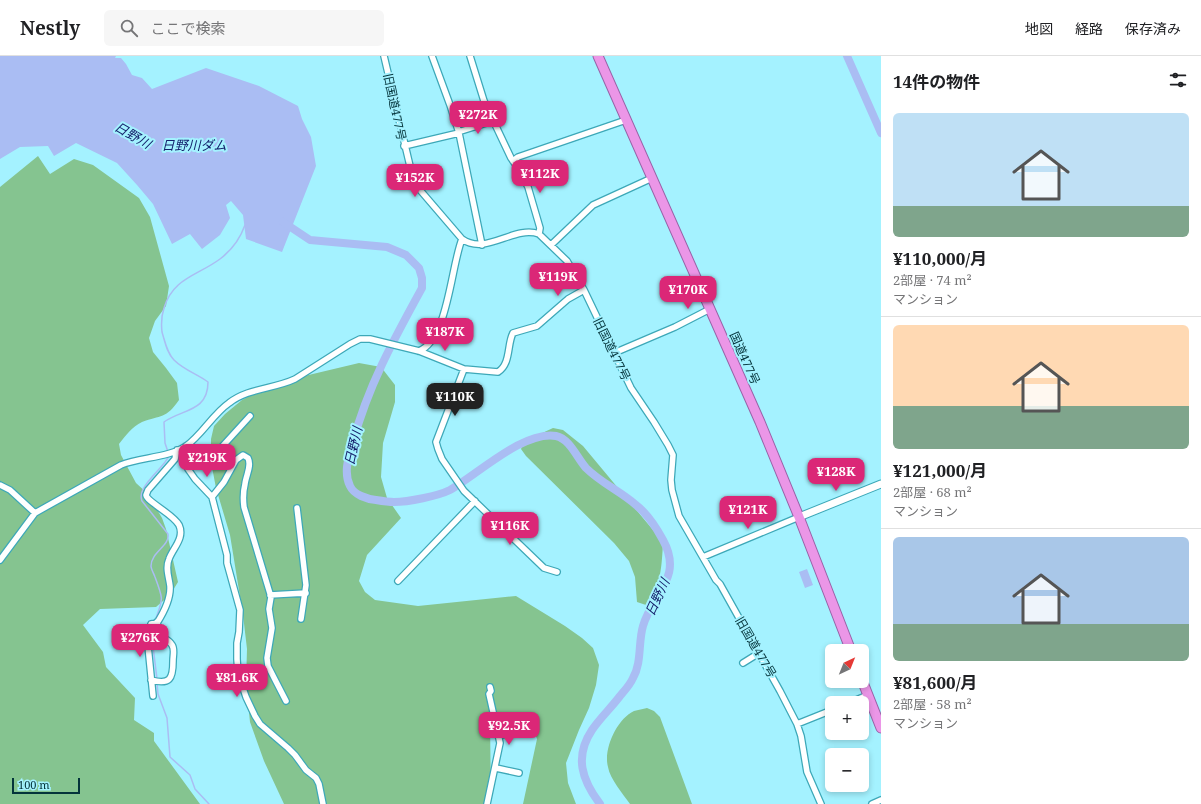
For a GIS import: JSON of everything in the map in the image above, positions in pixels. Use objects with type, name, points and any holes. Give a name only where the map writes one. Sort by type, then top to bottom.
[{"type":"highway","name":"国道477号","points":[[598,56],[760,422],[848,644]]},
{"type":"highway","points":[[865,688],[881,728]]},
{"type":"street","name":"旧国道477号","points":[[384,56],[404,146],[414,183],[462,239]]},
{"type":"street","points":[[432,56],[450,105],[458,133],[482,245]]},
{"type":"street","points":[[419,351],[423,350],[431,342],[445,312],[451,279],[462,239],[472,244],[482,245],[520,234],[534,232],[539,234],[540,228],[528,187],[513,161],[484,101],[470,56]]},
{"type":"street","points":[[513,161],[518,157],[626,120]]},
{"type":"street","points":[[404,146],[458,133],[493,121]]},
{"type":"street","points":[[551,245],[593,205],[652,178]]},
{"type":"street","name":"旧国道477号","points":[[539,234],[567,261],[584,290],[631,388],[654,422],[673,455],[671,480],[677,510],[683,524],[716,580],[720,584],[797,724],[801,736],[807,772],[821,804]]},
{"type":"street","points":[[0,560],[36,512],[121,465],[176,451],[186,446],[218,412],[232,400],[247,393],[286,383],[360,339],[370,338],[419,351],[464,369],[498,372],[500,371],[508,354],[513,333],[537,326],[568,299],[584,290]]},
{"type":"street","points":[[614,353],[675,327],[710,308]]},
{"type":"street","points":[[464,369],[436,442],[442,459],[464,491],[544,568],[556,572]]},
{"type":"street","points":[[187,463],[209,461],[250,416]]},
{"type":"street","points":[[186,446],[188,469],[212,497],[240,610],[237,659],[238,673],[242,686],[260,724],[288,748],[306,770],[316,778],[319,784],[322,804]]},
{"type":"street","points":[[153,696],[155,681],[147,636],[164,611],[168,601],[170,588],[167,564],[179,540],[180,531],[175,520],[164,510],[147,500],[146,495],[148,490],[175,459],[176,451]]},
{"type":"street","points":[[212,497],[224,482],[238,457],[243,455],[248,458],[250,463],[244,484],[244,507],[270,594],[272,628],[268,666],[286,701]]},
{"type":"street","points":[[703,557],[881,484]]},
{"type":"street","points":[[0,485],[10,490],[36,512]]},
{"type":"street","points":[[398,582],[475,501]]},
{"type":"street","points":[[297,508],[306,585],[301,619]]},
{"type":"street","points":[[270,594],[306,593]]},
{"type":"street","points":[[155,623],[160,635],[172,644],[174,651],[173,675],[168,680],[155,681]]},
{"type":"street","points":[[743,663],[759,653]]},
{"type":"street","points":[[487,804],[496,768],[500,743],[489,694],[491,691],[490,687]]},
{"type":"street","points":[[797,724],[825,713]]},
{"type":"street","points":[[499,736],[527,728]]},
{"type":"street","points":[[496,768],[519,773]]},
{"type":"street","points":[[872,804],[881,800]]},
{"type":"green space","points":[[38,156],[50,174],[74,159],[93,165],[139,198],[150,217],[169,286],[166,306],[155,321],[149,338],[153,352],[177,383],[179,400],[163,416],[142,422],[135,426],[119,444],[121,455],[136,483],[148,494],[162,518],[166,529],[178,582],[170,595],[156,607],[100,609],[83,625],[103,652],[106,667],[135,698],[134,720],[154,733],[154,741],[200,804],[0,804],[0,187]]},
{"type":"green space","points":[[359,363],[381,367],[395,385],[395,402],[383,443],[381,477],[387,498],[401,518],[367,555],[359,581],[365,592],[375,600],[418,606],[516,596],[565,626],[593,648],[599,665],[596,685],[589,708],[566,763],[568,783],[576,804],[523,804],[537,739],[533,728],[529,723],[513,716],[497,716],[490,720],[491,804],[284,804],[264,761],[250,722],[246,683],[247,649],[243,615],[230,535],[216,488],[211,462],[211,439],[214,426],[225,414],[242,400],[275,383]]},
{"type":"green space","points":[[553,428],[563,430],[583,446],[663,542],[658,584],[651,599],[646,605],[637,602],[635,577],[629,561],[614,543],[526,456],[521,449],[525,441]]},
{"type":"green space","points":[[647,708],[654,711],[660,717],[692,804],[630,804],[609,772],[607,760],[608,752],[617,727],[634,711]]},
{"type":"water","name":"日野川ダム","points":[[0,56],[116,56],[115,58],[121,58],[132,75],[142,78],[152,89],[206,68],[259,86],[298,106],[302,119],[311,137],[316,166],[282,252],[246,239],[243,215],[231,201],[226,205],[230,218],[220,235],[202,249],[190,234],[172,244],[153,204],[117,163],[76,143],[54,156],[48,146],[20,147],[0,159]]},
{"type":"water","points":[[807,569],[813,585],[805,588],[799,572]]},
{"type":"waterway","points":[[847,56],[881,133]]},
{"type":"waterway","name":"日野川","points":[[283,222],[310,240],[387,247],[406,255],[419,268],[422,278],[422,288],[383,363],[359,421],[347,464],[348,481],[354,492],[369,499],[392,502],[415,500],[431,496],[450,490],[516,446],[543,436],[556,436],[565,441],[573,449],[586,468],[644,512],[658,530],[669,553],[670,565],[664,585],[647,615],[643,626],[636,672],[632,681],[598,721],[586,740],[583,750],[582,768],[589,786],[600,804]]},
{"type":"waterway","points":[[168,452],[165,443],[164,422],[199,404],[204,399],[207,392],[208,382],[182,367],[170,354],[166,347],[162,332],[162,314],[164,308],[173,290],[187,279],[220,259],[232,248],[241,235],[245,225]]},
{"type":"waterway","points":[[155,621],[160,608],[161,595],[151,566],[154,557],[166,542],[168,534],[142,501],[141,496],[146,484],[169,456]]},
{"type":"waterway","points":[[154,625],[152,638],[157,679]]},
{"type":"waterway","points":[[157,683],[158,694],[167,718],[170,757],[190,775],[195,789],[209,804]]}]
